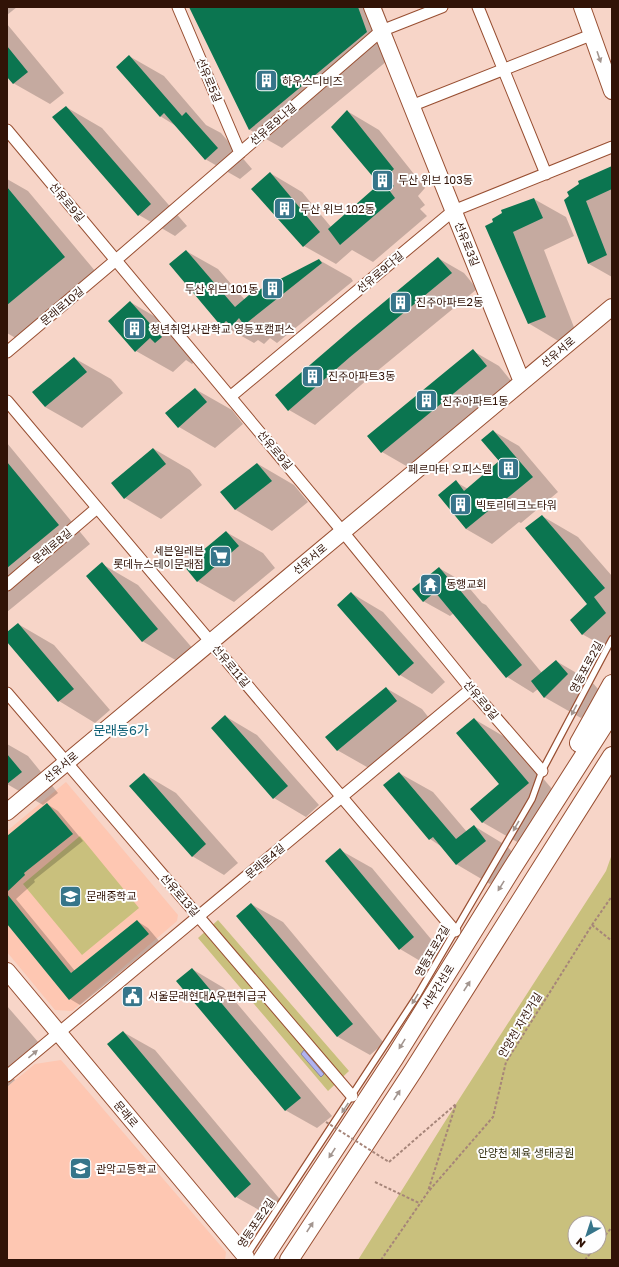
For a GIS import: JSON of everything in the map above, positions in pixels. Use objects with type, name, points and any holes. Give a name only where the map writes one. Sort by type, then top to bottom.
[{"type":"main road","points":[[511,870],[574,750],[612,684]]},
{"type":"main road","name":"서부간선로","points":[[250,1259],[395,1057],[511,870],[612,712]]},
{"type":"main road","points":[[289,1260],[408,1077],[612,756]]},
{"type":"main road","points":[[532,883],[612,776]]},
{"type":"street","name":"선유로5길","points":[[178,7],[240,153]]},
{"type":"street","name":"선유로3길","points":[[372,7],[522,382]]},
{"type":"street","name":"선유로9나길","points":[[116,260],[381,31],[442,7]]},
{"type":"street","points":[[478,7],[546,174]]},
{"type":"street","points":[[582,7],[612,91]]},
{"type":"street","points":[[411,106],[591,35]]},
{"type":"street","name":"선유로9길","points":[[7,130],[343,532],[471,689],[542,771]]},
{"type":"street","name":"선유로9다길","points":[[230,397],[453,211],[612,148]]},
{"type":"street","name":"문래로10길","points":[[7,352],[116,260]]},
{"type":"street","name":"선유서로","points":[[7,812],[612,307]]},
{"type":"street","name":"선유로11길","points":[[7,401],[455,931]]},
{"type":"street","name":"문래로8길","points":[[7,585],[98,508]]},
{"type":"street","name":"문래로4길","points":[[7,1076],[471,689]]},
{"type":"street","name":"선유로13길","points":[[7,693],[352,1096]]},
{"type":"street","name":"문래로","points":[[7,972],[250,1259]]},
{"type":"lane","name":"영등포로2길","points":[[250,1259],[352,1096],[417,996],[532,799],[542,771],[612,638]]},
{"type":"path","name":"안양천 자전거길","points":[[381,1260],[419,1203],[493,1117],[506,1062],[592,925],[612,896]]},
{"type":"path","points":[[592,925],[612,941]]},
{"type":"path","points":[[326,1122],[389,1162],[456,1104],[428,1192]]},
{"type":"path","points":[[375,1182],[419,1203]]},
{"type":"shaded area","points":[[66,782],[178,915],[177,921],[72,1011],[55,1010],[7,952],[7,831]]},
{"type":"shaded area","name":"관악고등학교","points":[[61,1060],[226,1252],[225,1260],[7,1260],[7,1087],[35,1064]]},
{"type":"green space","points":[[80,836],[139,908],[82,955],[23,884]]},
{"type":"green space","name":"안양천 체육 생태공원","points":[[612,854],[612,1260],[358,1260],[456,1104],[606,871]]},
{"type":"green space","points":[[218,920],[349,1071],[328,1091],[198,938]]},
{"type":"water","points":[[304,1050],[324,1074],[321,1077],[301,1054]]},
{"type":"building","name":"하우스디비즈","points":[[189,7],[358,7],[367,32],[249,130]]},
{"type":"building","points":[[7,46],[28,72],[13,84],[7,77]]},
{"type":"building","points":[[129,55],[182,116],[186,112],[218,148],[205,160],[164,113],[160,117],[116,67]]},
{"type":"building","points":[[66,106],[151,204],[138,216],[52,117]]},
{"type":"building","name":"두산 위브 103동","points":[[347,110],[394,169],[386,177],[394,186],[389,190],[395,198],[340,245],[328,229],[379,184],[331,127]]},
{"type":"building","points":[[612,166],[612,189],[586,201],[607,255],[588,264],[564,200],[569,196],[567,192],[579,184],[578,181]]},
{"type":"building","name":"두산 위브 102동","points":[[270,172],[320,232],[303,247],[251,189]]},
{"type":"building","points":[[7,187],[65,257],[7,305]]},
{"type":"building","points":[[534,198],[543,218],[513,232],[546,317],[528,324],[485,226],[493,222],[492,219],[502,213],[501,210]]},
{"type":"building","name":"두산 위브 101동","points":[[186,250],[235,307],[256,289],[257,291],[319,259],[322,263],[244,325],[239,318],[232,326],[226,321],[221,326],[169,264]]},
{"type":"building","points":[[438,257],[452,273],[350,357],[288,411],[275,395]]},
{"type":"building","name":"청년취업사관학교 영등포캠퍼스","points":[[130,301],[162,337],[155,343],[150,338],[135,352],[108,321]]},
{"type":"building","name":"진주아파트1동","points":[[473,349],[487,366],[381,453],[367,436]]},
{"type":"building","points":[[74,357],[87,372],[45,407],[32,392]]},
{"type":"building","points":[[195,388],[207,402],[178,428],[165,413]]},
{"type":"building","name":"페르마타 오피스텔","points":[[493,430],[533,477],[494,509],[493,507],[466,529],[438,495],[456,480],[464,491],[499,461],[481,440]]},
{"type":"building","points":[[153,448],[166,464],[124,499],[111,483]]},
{"type":"building","points":[[7,462],[59,525],[7,568]]},
{"type":"building","points":[[257,463],[272,481],[235,510],[220,492]]},
{"type":"building","points":[[542,515],[605,588],[594,597],[606,613],[582,635],[570,620],[587,604],[525,528]]},
{"type":"building","points":[[226,531],[239,546],[197,582],[184,566]]},
{"type":"building","points":[[102,562],[158,629],[142,642],[86,576]]},
{"type":"building","points":[[439,567],[522,665],[506,678],[435,592],[423,602],[412,589]]},
{"type":"building","points":[[351,592],[414,663],[399,676],[337,605]]},
{"type":"building","points":[[18,623],[74,689],[58,702],[7,642],[7,632]]},
{"type":"building","points":[[556,660],[568,674],[544,698],[531,681]]},
{"type":"building","points":[[386,687],[397,701],[337,751],[325,737]]},
{"type":"building","points":[[225,715],[288,786],[273,799],[211,728]]},
{"type":"building","points":[[474,718],[529,783],[482,823],[470,809],[499,784],[456,733]]},
{"type":"building","points":[[7,754],[22,772],[7,784]]},
{"type":"building","points":[[399,772],[456,839],[474,825],[486,841],[456,865],[433,837],[429,840],[383,785]]},
{"type":"building","points":[[144,773],[206,844],[192,857],[129,786]]},
{"type":"building","points":[[47,803],[73,834],[24,873],[25,875],[7,892],[7,836]]},
{"type":"building","points":[[340,848],[414,937],[399,950],[325,861]]},
{"type":"building","points":[[7,894],[71,973],[137,920],[149,934],[69,1000],[7,924]]},
{"type":"building","points":[[251,903],[353,1024],[337,1037],[236,916]]},
{"type":"building","points":[[192,968],[301,1098],[285,1111],[176,981]]},
{"type":"building","points":[[123,1031],[251,1184],[235,1198],[107,1044]]},
{"type":"place","name":"하우스디비즈","points":[[267,81]]},
{"type":"place","name":"두산 위브 103동","points":[[383,180]]},
{"type":"place","name":"두산 위브 102동","points":[[284,209]]},
{"type":"place","name":"두산 위브 101동","points":[[273,289]]},
{"type":"place","name":"진주아파트2동","points":[[401,302]]},
{"type":"place","name":"청년취업사관학교 영등포캠퍼스","points":[[135,329]]},
{"type":"place","name":"진주아파트3동","points":[[313,376]]},
{"type":"place","name":"진주아파트1동","points":[[427,401]]},
{"type":"place","name":"페르마타 오피스텔","points":[[508,469]]},
{"type":"place","name":"빅토리테크노타워","points":[[461,505]]},
{"type":"place","name":"세븐일레븐 롯데뉴스테이문래점","points":[[220,557]]},
{"type":"place","name":"동행교회","points":[[431,584]]},
{"type":"place","name":"문래중학교","points":[[70,896]]},
{"type":"place","name":"서울문래현대A우편취급국","points":[[133,996]]},
{"type":"place","name":"관악고등학교","points":[[81,1169]]},
{"type":"district","name":"문래동6가","points":[[121,730]]}]
